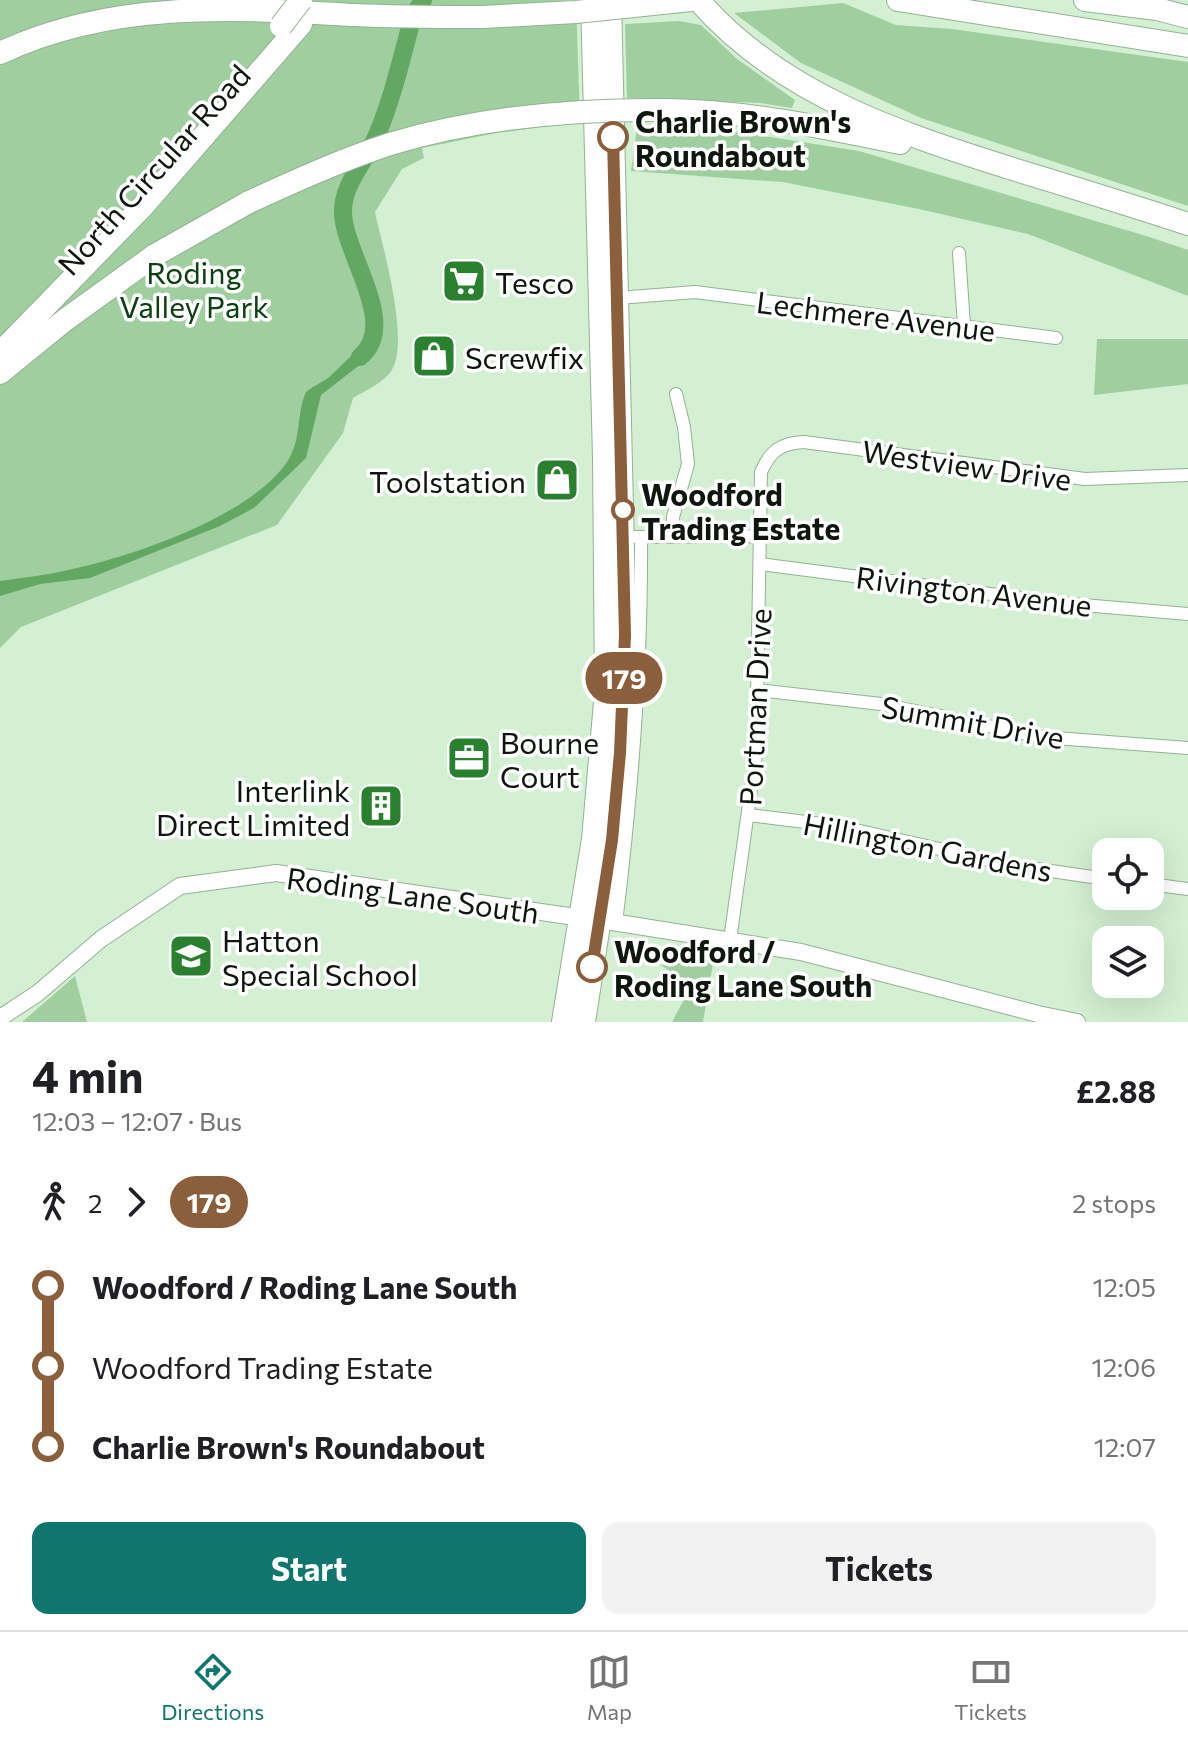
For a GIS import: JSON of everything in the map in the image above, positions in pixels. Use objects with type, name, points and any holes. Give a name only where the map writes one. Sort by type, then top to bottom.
[{"type":"highway","name":"North Circular Road","points":[[0,353],[144,205],[291,25],[301,0]]},
{"type":"highway","name":"North Circular Road","points":[[0,333],[133,196],[291,25],[319,0]]},
{"type":"highway","points":[[563,1022],[599,920],[607,613],[592,0]]},
{"type":"highway","points":[[584,1022],[612,840],[632,537],[618,298],[610,0]]},
{"type":"highway","points":[[0,53],[22,41],[69,25],[147,9],[243,7],[353,15],[530,16],[691,0]]},
{"type":"highway","points":[[698,0],[733,35],[798,83],[853,113],[945,147],[1188,224]]},
{"type":"highway","points":[[898,0],[1188,46]]},
{"type":"highway","points":[[1085,0],[1157,9],[1188,17]]},
{"type":"highway","points":[[0,373],[65,320],[155,255],[249,202],[390,144],[436,132],[530,116],[600,111],[704,111],[826,128],[949,154],[1121,202]]},
{"type":"highway","points":[[826,128],[1012,180],[1188,236]]},
{"type":"street","points":[[959,253],[964,325]]},
{"type":"street","name":"Lechmere Avenue","points":[[618,298],[695,292],[1056,338]]},
{"type":"street","points":[[674,537],[673,517],[688,464],[676,394]]},
{"type":"street","name":"Westview Drive","points":[[761,472],[767,457],[778,447],[804,442],[1085,479],[1188,475]]},
{"type":"street","name":"Portman Drive","points":[[730,940],[756,754],[761,472]]},
{"type":"street","points":[[632,537],[760,536]]},
{"type":"street","name":"Rivington Avenue","points":[[760,564],[1060,603],[1188,614]]},
{"type":"street","name":"Summit Drive","points":[[758,690],[881,704],[1042,737],[1188,748]]},
{"type":"street","name":"Hillington Gardens","points":[[749,815],[838,826],[1010,865],[1092,877]]},
{"type":"street","name":"Roding Lane South","points":[[0,1018],[38,993],[101,939],[180,886],[276,873],[801,952],[1023,1011],[1077,1022]]},
{"type":"street","points":[[1164,886],[1188,889]]},
{"type":"green space","name":"Roding Valley Park","points":[[0,0],[576,0],[580,122],[496,133],[422,148],[424,158],[402,169],[375,212],[394,296],[398,342],[396,361],[385,378],[353,398],[343,433],[277,525],[21,627],[0,648]]},
{"type":"green space","points":[[843,3],[896,25],[952,29],[1188,62],[1188,206],[921,118],[801,63],[734,13]]},
{"type":"green space","points":[[679,21],[701,25],[737,59],[795,100],[792,108],[761,103],[627,98],[625,24]]},
{"type":"green space","points":[[637,128],[732,131],[859,151],[1143,235],[1188,250],[1188,296],[1028,234],[919,209],[783,182],[631,171]]},
{"type":"green space","points":[[1097,339],[1188,339],[1188,384],[1094,395]]},
{"type":"green space","points":[[700,943],[716,946],[703,1022],[672,1022],[688,992],[676,989],[682,981],[661,965],[686,962]]},
{"type":"green space","points":[[75,976],[87,1022],[22,1022]]},
{"type":"shaded area","points":[[383,335],[370,357],[321,395],[306,458],[254,508],[220,526],[90,578],[40,584],[0,596],[0,581],[65,571],[136,551],[173,538],[240,504],[267,484],[292,454],[306,392],[328,378],[361,347]]},
{"type":"waterway","points":[[360,357],[371,343],[374,327],[367,288],[346,230],[344,202],[350,182],[383,121],[413,16],[423,0]]},
{"type":"bus line","name":"179","points":[[592,967],[612,840],[620,753],[625,635],[613,137]]},
{"type":"place","name":"Charlie Brown's Roundabout","points":[[613,137]]},
{"type":"place","name":"Tesco","points":[[464,281]]},
{"type":"place","name":"Screwfix","points":[[434,356]]},
{"type":"place","name":"Toolstation","points":[[557,480]]},
{"type":"place","name":"Woodford Trading Estate","points":[[623,510]]},
{"type":"place","name":"Bourne Court","points":[[469,758]]},
{"type":"place","name":"Interlink Direct Limited","points":[[381,806]]},
{"type":"place","name":"Hatton Special School","points":[[191,956]]},
{"type":"place","name":"Woodford / Roding Lane South","points":[[592,967]]}]
